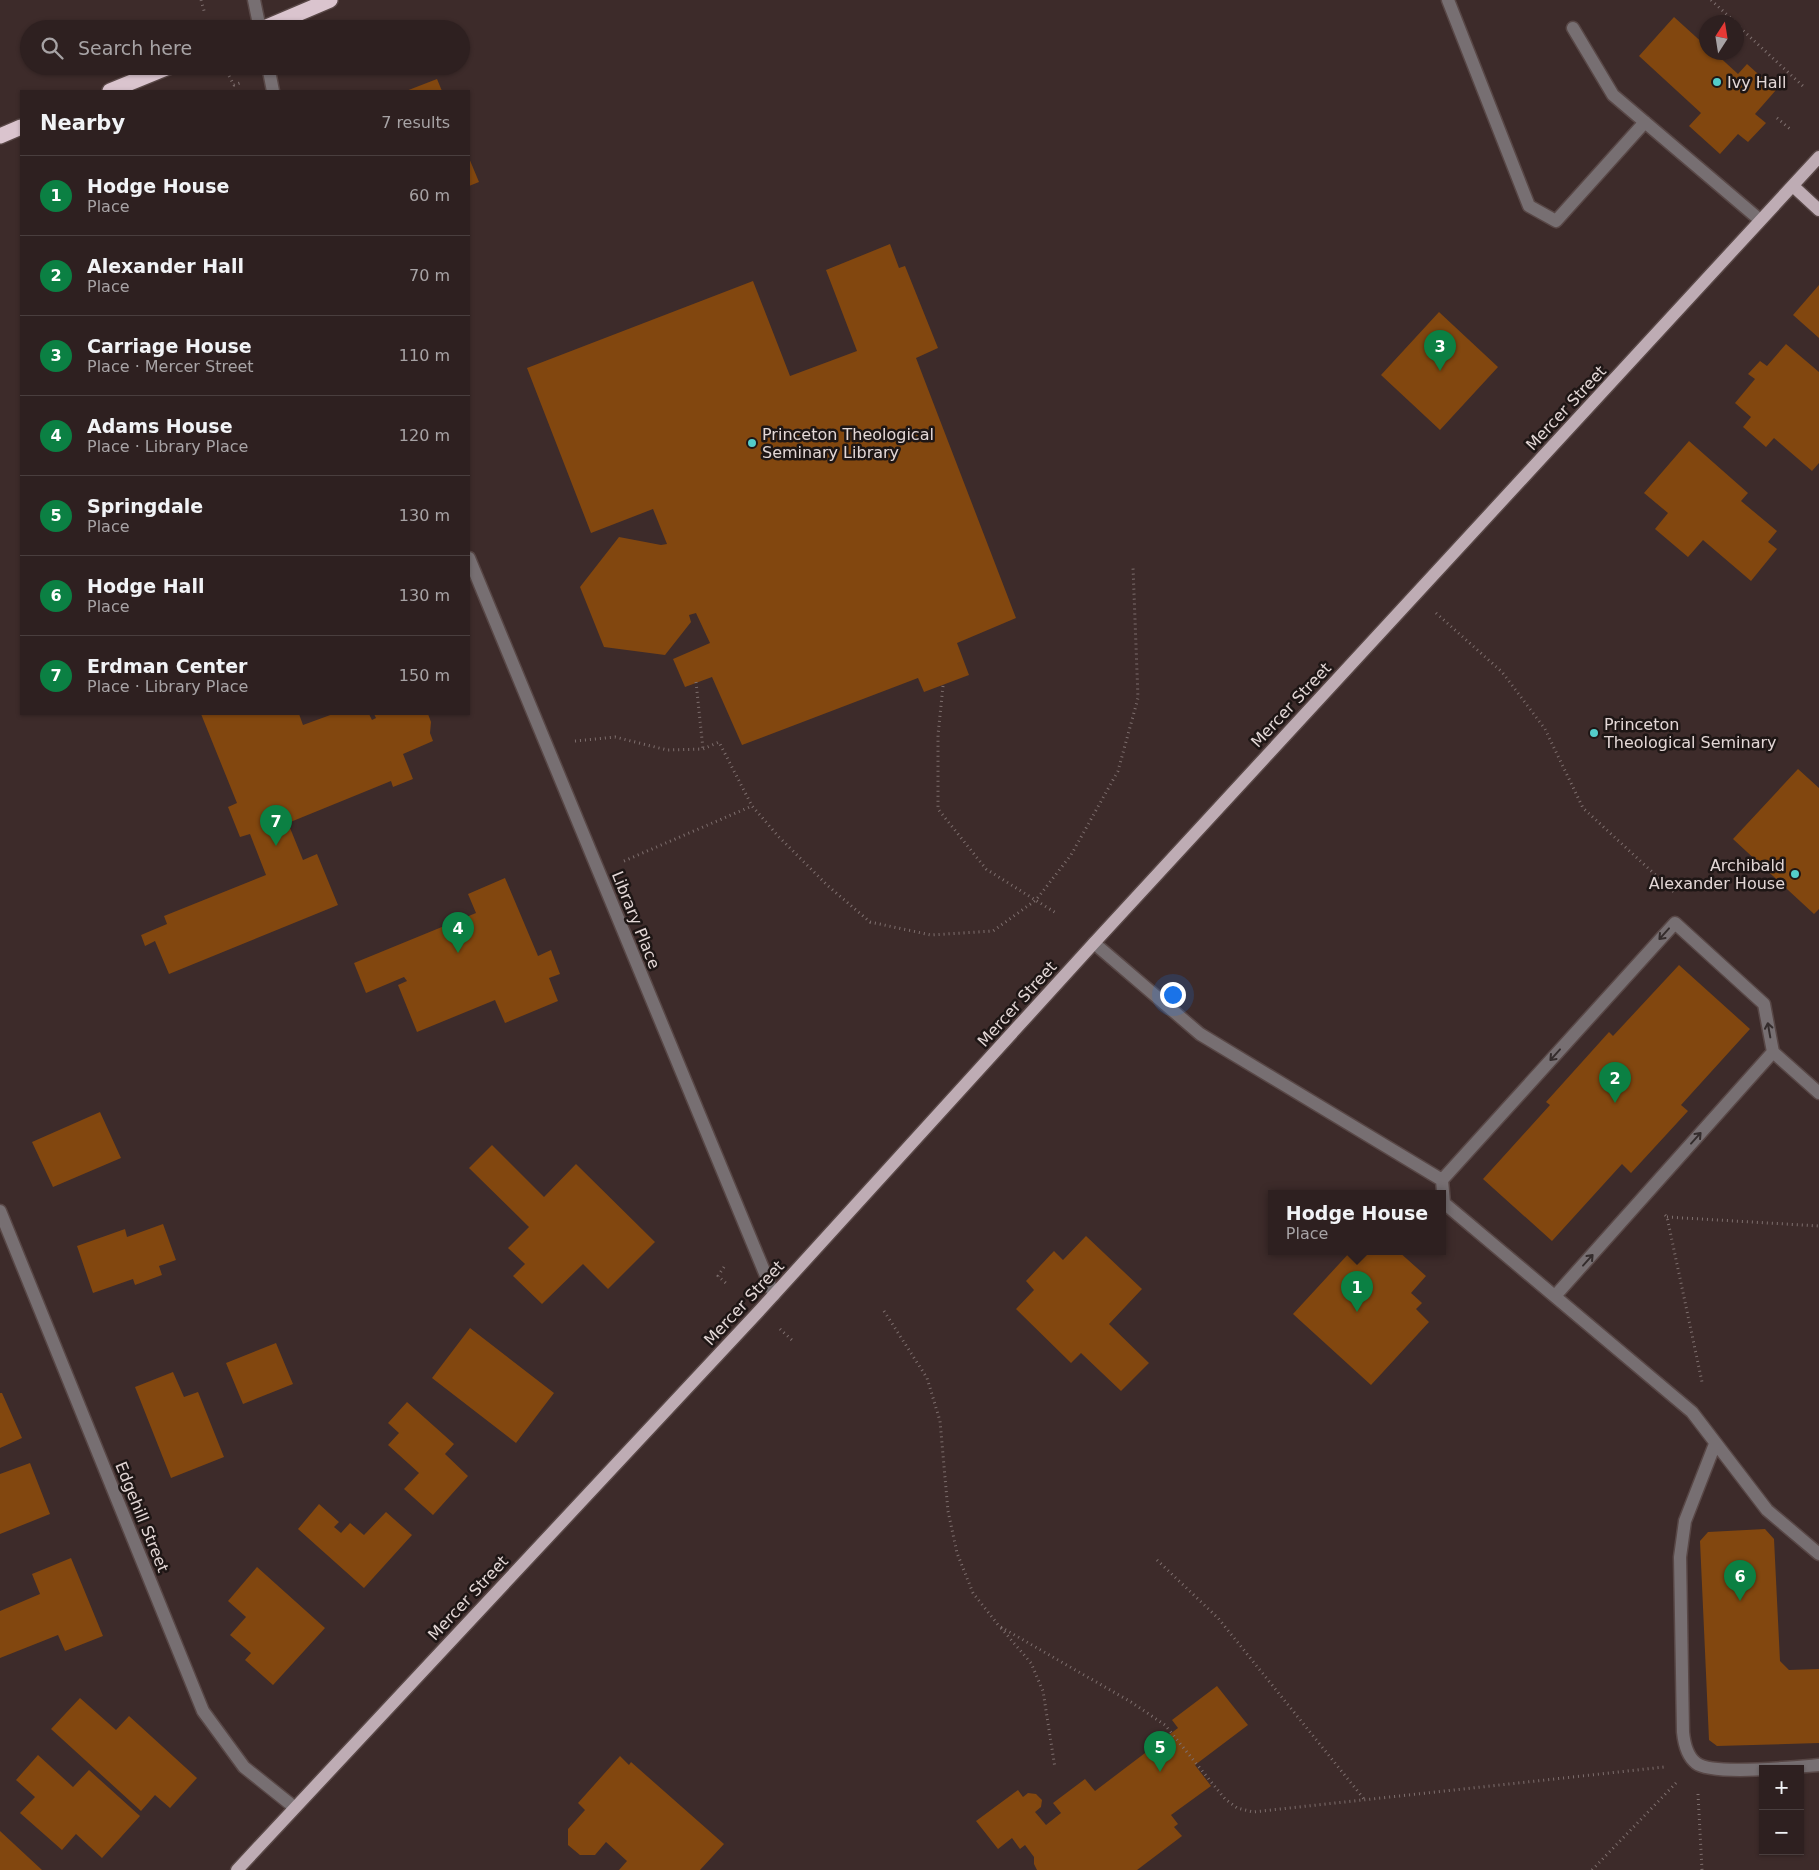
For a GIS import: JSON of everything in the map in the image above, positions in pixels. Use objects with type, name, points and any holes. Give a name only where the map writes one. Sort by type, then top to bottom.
[{"type":"highway","points":[[282,20],[330,0]]},
{"type":"highway","points":[[112,90],[149,75]]},
{"type":"highway","points":[[0,136],[20,127]]},
{"type":"main road","name":"Mercer Street","points":[[237,1870],[774,1295],[1094,944],[1819,157]]},
{"type":"main road","points":[[1793,186],[1819,210]]},
{"type":"street","points":[[254,0],[259,20]]},
{"type":"street","points":[[1448,0],[1529,206],[1556,221],[1645,122]]},
{"type":"street","points":[[1573,28],[1613,95],[1760,220]]},
{"type":"street","points":[[270,75],[274,90]]},
{"type":"street","name":"Library Place","points":[[470,560],[774,1295]]},
{"type":"street","points":[[1443,1190],[1442,1180],[1675,923],[1764,1004],[1773,1052],[1819,1093]]},
{"type":"street","points":[[1094,944],[1200,1034],[1442,1180]]},
{"type":"street","points":[[1555,1296],[1773,1052]]},
{"type":"street","points":[[1446,1205],[1692,1412],[1767,1510],[1819,1554]]},
{"type":"street","name":"Edgehill Street","points":[[0,1211],[203,1711],[244,1767],[294,1807]]},
{"type":"street","points":[[1716,1444],[1685,1521],[1680,1557],[1682,1732],[1685,1747],[1696,1763],[1710,1768],[1729,1770],[1819,1765]]},
{"type":"path","points":[[201,0],[205,14]]},
{"type":"path","points":[[1712,0],[1728,15]]},
{"type":"path","points":[[1744,31],[1805,88]]},
{"type":"path","points":[[229,76],[234,85],[240,83]]},
{"type":"path","points":[[1777,118],[1790,129]]},
{"type":"path","points":[[545,743],[615,737],[667,750],[703,749],[719,742],[752,806],[800,858],[870,922],[931,935],[993,931],[1036,900],[1071,855],[1118,771],[1138,698],[1133,567]]},
{"type":"path","points":[[1415,595],[1502,672],[1545,729],[1583,808],[1681,899],[1675,923]]},
{"type":"path","points":[[696,682],[703,749]]},
{"type":"path","points":[[943,686],[938,735],[938,809],[986,869],[1056,913]]},
{"type":"path","points":[[599,872],[752,806]]},
{"type":"path","points":[[1641,1200],[1667,1217],[1819,1226]]},
{"type":"path","points":[[1667,1217],[1703,1388]]},
{"type":"path","points":[[724,1267],[718,1276],[727,1284]]},
{"type":"path","points":[[884,1311],[927,1378],[940,1421],[948,1510],[957,1553],[973,1593],[1031,1663],[1042,1691],[1055,1768]]},
{"type":"path","points":[[776,1325],[794,1342]]},
{"type":"path","points":[[1157,1560],[1218,1618],[1364,1799]]},
{"type":"path","points":[[999,1626],[1131,1702],[1165,1725],[1225,1799],[1237,1808],[1253,1812],[1696,1763]]},
{"type":"path","points":[[1592,1870],[1696,1763]]},
{"type":"path","points":[[1696,1763],[1702,1870]]},
{"type":"building","name":"Ivy Hall","points":[[1674,17],[1699,40],[1699,60],[1723,60],[1738,74],[1747,64],[1776,90],[1755,114],[1766,123],[1748,142],[1738,134],[1720,154],[1689,126],[1701,113],[1639,56]]},
{"type":"building","points":[[437,79],[442,90],[409,90]]},
{"type":"building","points":[[470,160],[479,182],[470,186]]},
{"type":"building","name":"Princeton Theological Seminary Library","points":[[890,244],[899,268],[905,266],[938,348],[916,358],[1016,618],[957,643],[969,675],[924,692],[918,678],[742,745],[712,677],[685,687],[673,659],[710,643],[696,613],[689,615],[691,622],[665,655],[604,647],[580,587],[619,537],[661,545],[667,544],[653,509],[591,533],[527,368],[753,281],[790,376],[857,351],[826,270]]},
{"type":"building","points":[[1819,285],[1819,338],[1793,315]]},
{"type":"building","points":[[1439,312],[1498,367],[1440,430],[1381,375]]},
{"type":"building","points":[[1786,344],[1819,372],[1819,463],[1812,471],[1774,438],[1766,447],[1743,427],[1751,417],[1735,403],[1755,379],[1748,374],[1760,361],[1767,366]]},
{"type":"building","points":[[1689,441],[1748,493],[1741,501],[1777,531],[1768,542],[1777,549],[1751,581],[1703,540],[1688,557],[1655,529],[1668,513],[1644,493]]},
{"type":"building","points":[[201,715],[299,715],[303,725],[330,715],[370,715],[372,720],[376,718],[374,715],[428,715],[431,722],[430,733],[433,741],[403,754],[413,779],[393,787],[391,781],[288,823],[303,860],[317,854],[338,905],[169,974],[155,941],[145,946],[141,935],[167,924],[164,916],[266,875],[250,834],[240,837],[228,807],[237,803]]},
{"type":"building","name":"Archibald Alexander House","points":[[1798,769],[1819,788],[1819,909],[1814,914],[1733,839]]},
{"type":"building","points":[[505,878],[538,956],[551,950],[560,974],[549,978],[558,1001],[505,1023],[495,1000],[417,1032],[398,985],[407,981],[404,977],[366,993],[354,963],[476,913],[468,894]]},
{"type":"building","points":[[1679,965],[1750,1029],[1681,1105],[1688,1111],[1631,1173],[1622,1164],[1552,1241],[1483,1179],[1550,1105],[1546,1102],[1609,1032],[1613,1036]]},
{"type":"building","points":[[100,1112],[121,1158],[53,1187],[32,1142]]},
{"type":"building","points":[[492,1145],[544,1197],[576,1164],[655,1242],[608,1289],[583,1264],[542,1304],[513,1276],[525,1264],[508,1248],[529,1227],[469,1168]]},
{"type":"building","points":[[163,1224],[176,1260],[159,1266],[162,1275],[135,1285],[133,1279],[93,1293],[77,1246],[125,1229],[127,1237]]},
{"type":"building","points":[[1086,1236],[1142,1289],[1109,1324],[1149,1363],[1121,1391],[1081,1353],[1071,1363],[1016,1309],[1034,1290],[1026,1281],[1054,1251],[1063,1260]]},
{"type":"building","points":[[1347,1255],[1402,1255],[1426,1276],[1411,1293],[1422,1303],[1416,1309],[1429,1322],[1371,1385],[1293,1314]]},
{"type":"building","points":[[470,1328],[554,1393],[516,1443],[432,1378]]},
{"type":"building","points":[[276,1343],[293,1384],[243,1404],[226,1363]]},
{"type":"building","points":[[173,1372],[184,1397],[198,1392],[224,1457],[171,1478],[135,1387]]},
{"type":"building","points":[[0,1393],[2,1393],[22,1438],[0,1448]]},
{"type":"building","points":[[407,1402],[454,1444],[445,1454],[468,1476],[433,1515],[404,1489],[419,1473],[388,1445],[399,1433],[388,1423]]},
{"type":"building","points":[[30,1463],[50,1514],[0,1534],[0,1474]]},
{"type":"building","points":[[319,1504],[339,1522],[334,1527],[341,1533],[350,1523],[364,1535],[386,1512],[412,1535],[364,1588],[298,1529]]},
{"type":"building","points":[[1765,1529],[1774,1539],[1780,1661],[1789,1670],[1819,1669],[1819,1743],[1717,1746],[1709,1740],[1700,1541],[1708,1532]]},
{"type":"building","points":[[71,1558],[103,1636],[65,1651],[58,1635],[0,1658],[0,1611],[40,1594],[32,1574]]},
{"type":"building","points":[[257,1567],[325,1628],[273,1685],[245,1660],[251,1653],[230,1635],[246,1617],[228,1601]]},
{"type":"building","points":[[1217,1686],[1248,1725],[1195,1765],[1211,1786],[1171,1815],[1178,1824],[1174,1827],[1182,1836],[1137,1870],[1037,1870],[1034,1864],[1034,1857],[1025,1845],[1020,1849],[1012,1838],[998,1849],[976,1821],[1018,1790],[1023,1797],[1028,1793],[1036,1794],[1042,1800],[1041,1807],[1035,1812],[1046,1825],[1061,1813],[1053,1803],[1085,1779],[1095,1791],[1178,1728],[1172,1720]]},
{"type":"building","points":[[80,1698],[116,1730],[129,1716],[197,1778],[170,1808],[155,1795],[141,1811],[51,1729]]},
{"type":"building","points":[[38,1755],[73,1787],[89,1770],[140,1816],[102,1858],[76,1834],[62,1850],[20,1813],[35,1797],[16,1780]]},
{"type":"building","points":[[620,1756],[629,1765],[631,1762],[724,1844],[700,1870],[619,1870],[627,1861],[606,1842],[595,1855],[580,1855],[568,1845],[568,1829],[585,1810],[578,1803]]},
{"type":"building","points":[[0,1831],[42,1870],[0,1870]]},
{"type":"place","name":"Ivy Hall","points":[[1717,82]]},
{"type":"place","name":"Carriage House","points":[[1440,371]]},
{"type":"place","name":"Princeton Theological Seminary Library","points":[[752,443]]},
{"type":"place","name":"Princeton Theological Seminary","points":[[1594,733]]},
{"type":"place","name":"Erdman Center","points":[[276,846]]},
{"type":"place","name":"Archibald Alexander House","points":[[1795,874]]},
{"type":"place","name":"Adams House","points":[[458,953]]},
{"type":"place","name":"Alexander Hall","points":[[1615,1103]]},
{"type":"place","name":"Hodge House","points":[[1357,1312]]},
{"type":"place","name":"Hodge Hall","points":[[1740,1601]]},
{"type":"place","name":"Springdale","points":[[1160,1772]]}]
